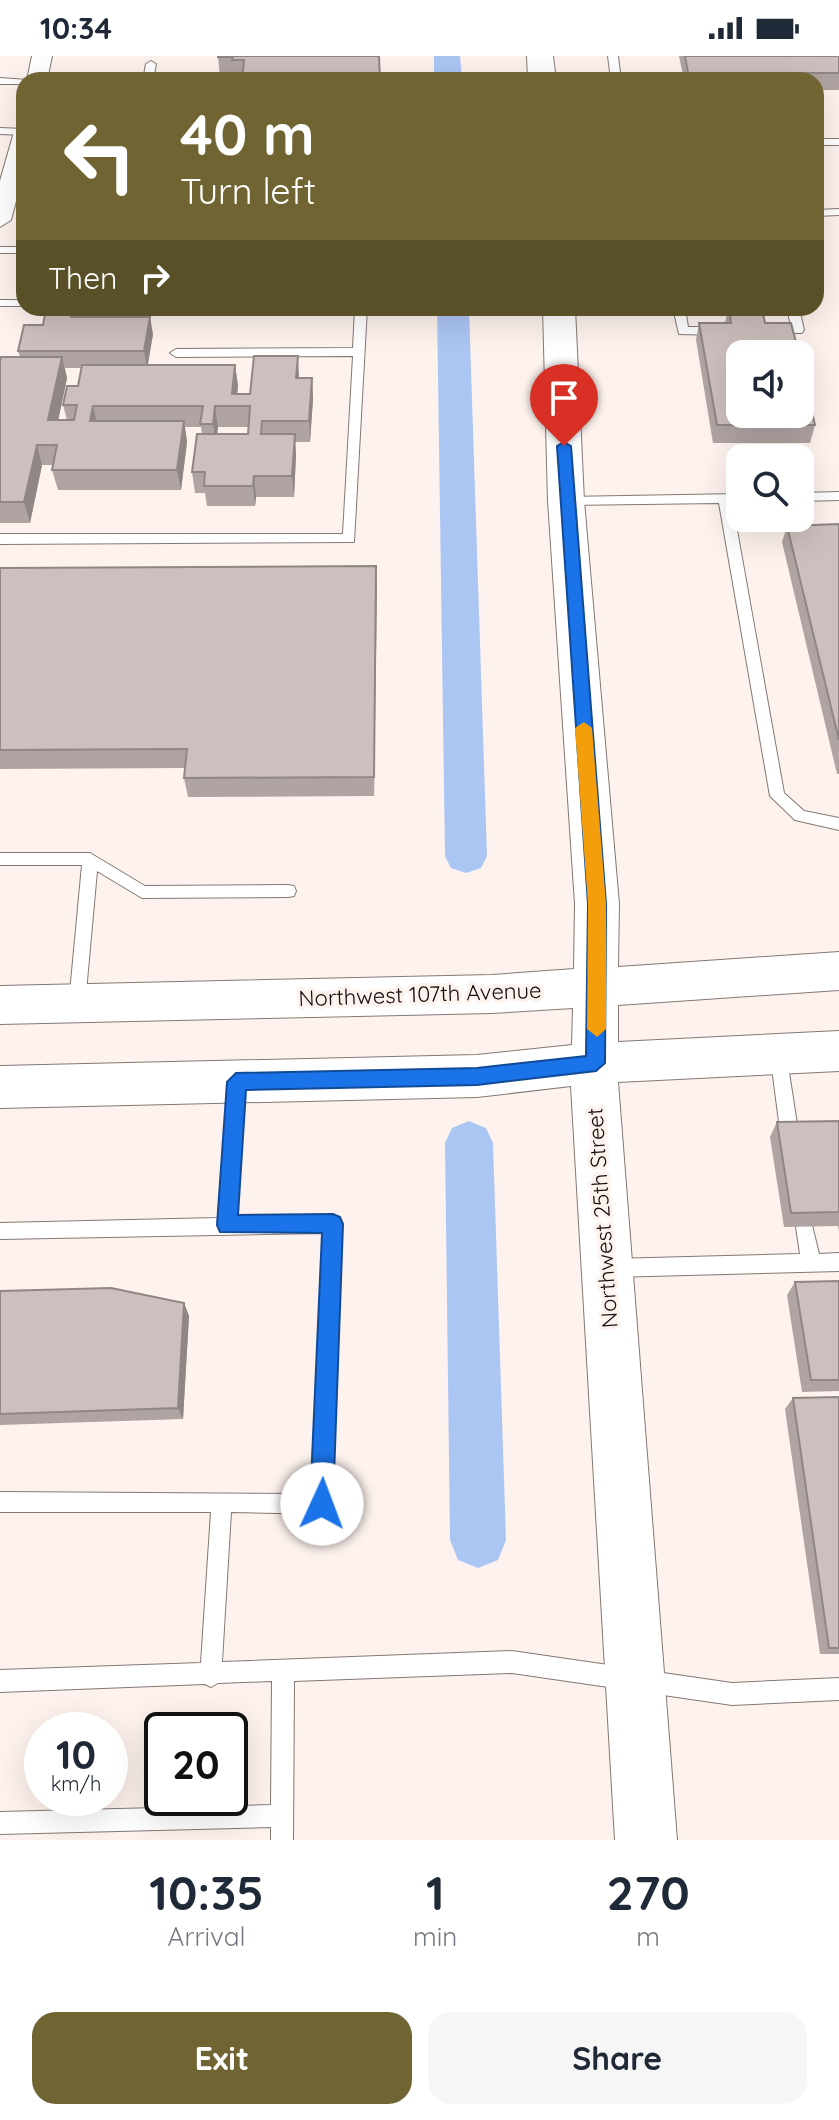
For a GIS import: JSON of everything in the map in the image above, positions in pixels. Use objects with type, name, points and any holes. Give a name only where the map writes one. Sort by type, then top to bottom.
[{"type":"main road","name":"Northwest 25th Street","points":[[559,316],[566,501],[597,904],[594,1108],[646,1840]]},
{"type":"main road","name":"Northwest 107th Avenue","points":[[0,1005],[492,994],[839,971]]},
{"type":"main road","points":[[0,1087],[477,1076],[596,1063],[839,1051]]},
{"type":"street","points":[[0,220],[16,195]]},
{"type":"lane","points":[[150,72],[151,64]]},
{"type":"lane","points":[[0,539],[349,539],[361,316]]},
{"type":"lane","points":[[680,316],[683,331],[726,330]]},
{"type":"lane","points":[[760,330],[798,330],[795,316]]},
{"type":"lane","points":[[176,353],[359,352]]},
{"type":"lane","points":[[814,497],[839,496]]},
{"type":"lane","points":[[566,501],[726,498]]},
{"type":"lane","points":[[738,532],[777,796],[800,816],[839,824]]},
{"type":"lane","points":[[0,859],[90,859],[142,892],[288,891]]},
{"type":"lane","points":[[77,1003],[90,859]]},
{"type":"lane","points":[[778,1053],[790,1137]]},
{"type":"lane","points":[[227,1225],[236,1082]]},
{"type":"lane","points":[[0,1231],[333,1224],[322,1504],[0,1502]]},
{"type":"lane","points":[[805,1227],[811,1263]]},
{"type":"lane","points":[[605,1268],[839,1262]]},
{"type":"lane","points":[[211,1676],[222,1502]]},
{"type":"lane","points":[[0,1681],[211,1676],[512,1662],[732,1694],[839,1689]]},
{"type":"lane","points":[[282,1840],[283,1671]]},
{"type":"lane","points":[[0,1823],[282,1816]]},
{"type":"building","points":[[379,56],[380,72],[243,72],[244,60],[218,57]]},
{"type":"building","points":[[685,56],[839,56],[839,73],[688,72]]},
{"type":"building","points":[[45,316],[150,317],[144,351],[18,351],[24,325],[43,325]]},
{"type":"building","points":[[730,316],[764,316],[765,323],[791,323],[795,340],[726,340],[726,425],[717,425],[699,323],[731,323]]},
{"type":"building","points":[[254,356],[298,356],[296,378],[312,378],[309,421],[262,421],[261,434],[295,434],[292,476],[254,476],[253,486],[204,486],[205,472],[192,472],[197,434],[248,434],[250,406],[215,406],[213,424],[200,424],[203,406],[93,406],[90,421],[184,421],[177,470],[52,470],[57,445],[37,445],[24,502],[0,502],[1,357],[62,357],[48,420],[74,420],[77,405],[63,405],[67,386],[78,386],[82,365],[235,365],[232,394],[250,394]]},
{"type":"building","points":[[839,524],[839,740],[788,532],[814,532],[814,525]]},
{"type":"building","points":[[376,566],[374,777],[184,778],[187,749],[0,750],[0,568]]},
{"type":"building","points":[[839,1121],[839,1212],[791,1213],[777,1122]]},
{"type":"building","points":[[839,1281],[839,1380],[811,1380],[795,1282]]},
{"type":"building","points":[[111,1288],[184,1303],[178,1408],[0,1414],[0,1291]]},
{"type":"building","points":[[839,1397],[839,1648],[829,1648],[793,1398]]},
{"type":"waterway","points":[[447,56],[448,72]]},
{"type":"waterway","points":[[453,316],[466,856]]},
{"type":"waterway","points":[[469,1143],[478,1540]]},
{"type":"slow traffic","points":[[584,728],[597,904],[597,1029]]},
{"type":"route","points":[[322,1504],[333,1224],[227,1225],[236,1082],[477,1076],[596,1063],[597,904],[564,446]]}]
